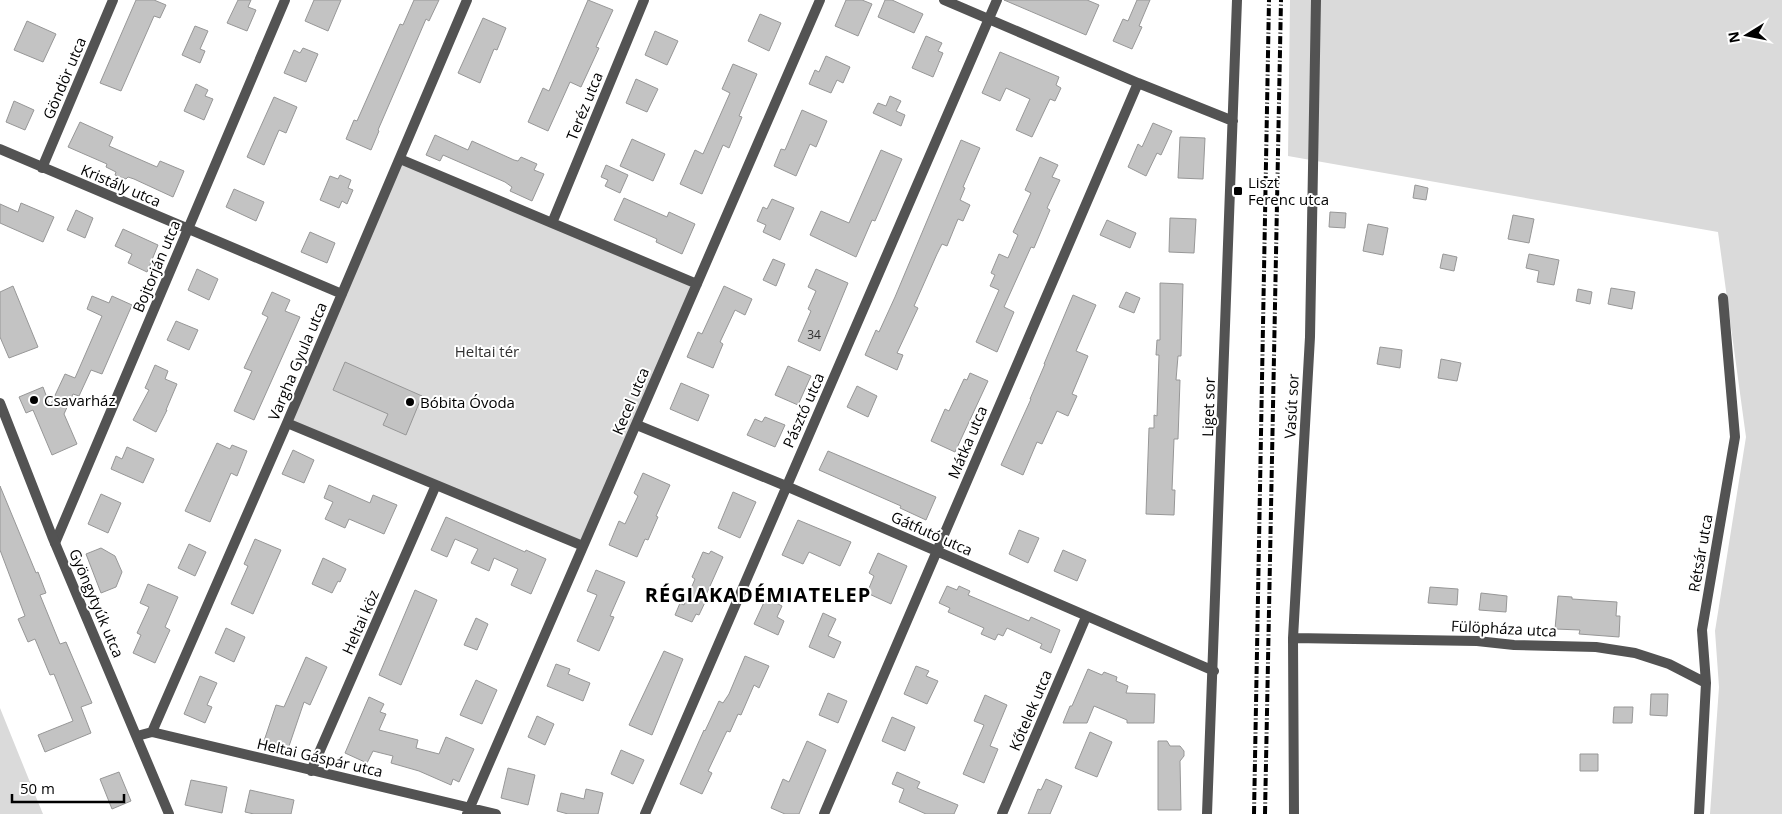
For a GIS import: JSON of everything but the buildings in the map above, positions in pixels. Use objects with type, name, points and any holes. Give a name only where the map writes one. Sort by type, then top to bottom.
[{"type":"street","name":"Göndör utca","points":[[42,168],[113,0]]},
{"type":"street","name":"Bojtorján utca","points":[[55,543],[285,0]]},
{"type":"street","name":"Vargha Gyula utca","points":[[152,732],[287,423],[467,0]]},
{"type":"street","name":"Teréz utca","points":[[552,223],[644,0]]},
{"type":"street","name":"Kecel utca","points":[[468,811],[637,426],[820,0]]},
{"type":"street","points":[[944,0],[1138,83],[1233,121]]},
{"type":"street","name":"Pásztó utca","points":[[645,814],[997,0]]},
{"type":"street","name":"Liget sor","points":[[1207,814],[1214,671],[1237,0]]},
{"type":"street","name":"Vasút sor","points":[[1294,814],[1293,638],[1310,337],[1316,0]]},
{"type":"street","name":"Mátka utca","points":[[824,814],[1138,83]]},
{"type":"street","name":"Kristály utca","points":[[0,149],[342,294]]},
{"type":"street","points":[[400,159],[697,284]]},
{"type":"street","name":"Rétsár utca","points":[[1699,814],[1706,684],[1702,630],[1735,437],[1723,298]]},
{"type":"street","name":"Gyöngytyúk utca","points":[[0,403],[55,543],[169,814]]},
{"type":"street","points":[[287,423],[583,546]]},
{"type":"street","name":"Gátfutó utca","points":[[637,426],[786,486],[1214,671]]},
{"type":"street","name":"Heltai köz","points":[[311,771],[436,485]]},
{"type":"street","name":"Kőtelek utca","points":[[1002,814],[1086,617]]},
{"type":"street","name":"Fülöpháza utca","points":[[1293,638],[1476,641],[1514,645],[1596,647],[1635,653],[1669,664],[1706,684]]},
{"type":"street","name":"Heltai Gáspár utca","points":[[137,736],[152,732],[468,811],[496,814]]},
{"type":"green space","points":[[1290,0],[1782,0],[1782,814],[1710,814],[1719,687],[1715,631],[1746,437],[1718,232],[1288,156]]},
{"type":"green space","name":"Heltai tér","points":[[400,159],[697,284],[583,546],[287,423]]},
{"type":"green space","points":[[0,708],[38,802],[43,814],[0,814]]},
{"type":"railway","points":[[1254,814],[1269,0]]},
{"type":"railway","points":[[1265,814],[1281,0]]},
{"type":"place","name":"Liszt Ferenc utca","points":[[1238,191]]},
{"type":"place","name":"Csavarház","points":[[34,400]]},
{"type":"place","name":"Bóbita Óvoda","points":[[410,402]]},
{"type":"district","name":"RÉGIAKADÉMIATELEP","points":[[758,594]]}]
